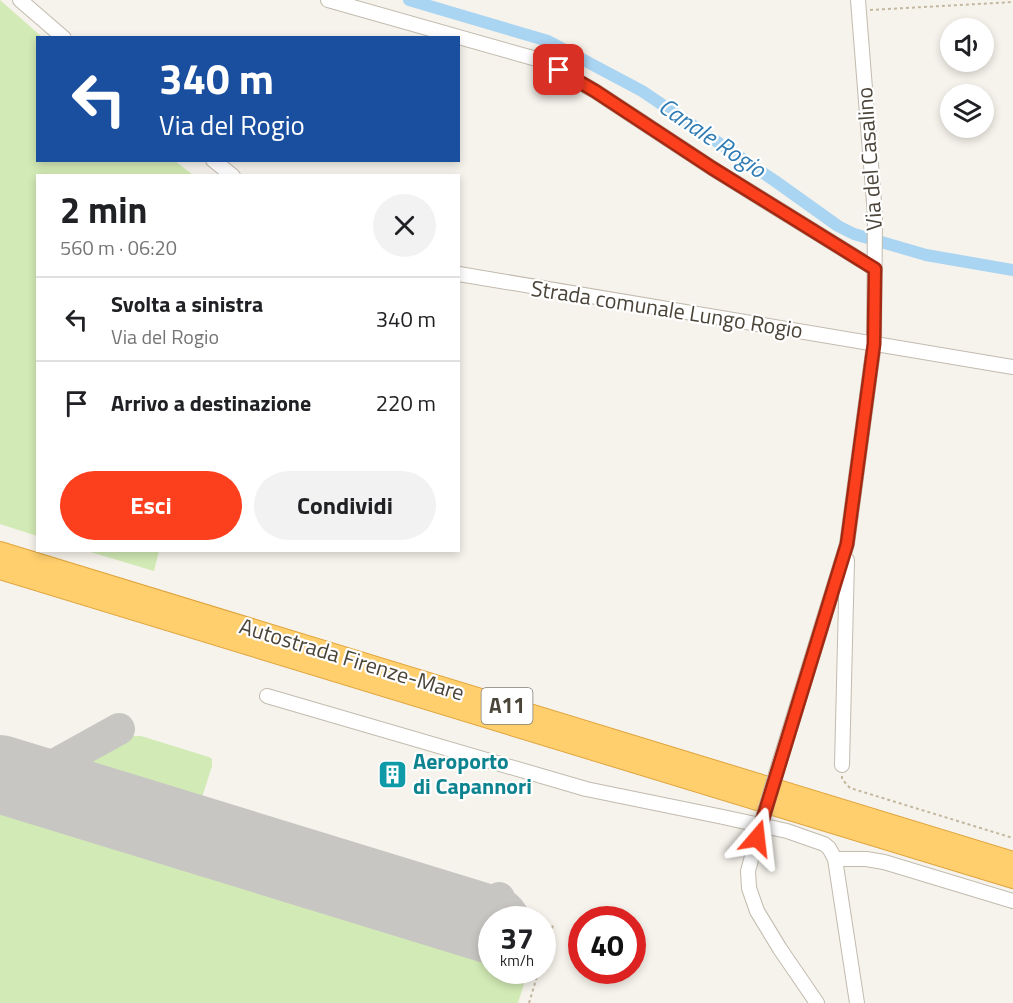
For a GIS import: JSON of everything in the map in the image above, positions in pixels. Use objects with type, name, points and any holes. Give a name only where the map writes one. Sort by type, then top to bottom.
[{"type":"highway","name":"Autostrada Firenze-Mare","points":[[0,552],[1013,862]]},
{"type":"highway","name":"Autostrada Firenze-Mare","points":[[0,569],[1013,878]]},
{"type":"street","points":[[20,0],[62,36]]},
{"type":"street","points":[[328,0],[455,36]]},
{"type":"street","name":"Via del Casalino","points":[[817,1003],[757,911],[749,888],[748,871],[847,544],[874,344],[875,231],[858,5]]},
{"type":"street","points":[[460,37],[540,60],[595,91],[712,168],[875,269]]},
{"type":"street","points":[[216,162],[230,174]]},
{"type":"street","name":"Strada comunale Lungo Rogio","points":[[460,274],[1013,367]]},
{"type":"street","points":[[842,765],[847,544]]},
{"type":"street","points":[[267,696],[586,789],[787,831],[824,844],[830,848],[835,859],[857,1003]]},
{"type":"street","points":[[835,859],[866,859],[884,862],[1013,901]]},
{"type":"path","points":[[858,5],[1013,2]]},
{"type":"path","points":[[842,765],[842,779],[850,788],[1013,838]]},
{"type":"path","points":[[529,1003],[535,984]]},
{"type":"green space","points":[[0,0],[41,36],[36,36],[36,162],[176,162],[192,174],[36,174],[36,536],[0,524]]},
{"type":"green space","points":[[90,552],[159,552],[154,571]]},
{"type":"green space","points":[[134,736],[141,736],[212,759],[212,766],[196,816],[73,779],[67,775],[66,770],[70,767]]},
{"type":"green space","points":[[0,797],[478,943],[478,984],[524,984],[518,1003],[0,1003]]},
{"type":"waterway","name":"Canale Rogio","points":[[409,0],[548,41],[642,91],[838,226],[854,234],[926,255],[1013,270]]},
{"type":"taxiway","points":[[13,778],[36,775],[119,729]]},
{"type":"taxiway","points":[[63,761],[58,776],[63,788],[71,796]]},
{"type":"taxiway","points":[[496,906],[499,898]]},
{"type":"runway","points":[[0,774],[478,921]]},
{"type":"place","name":"Aeroporto di Capannori","points":[[392,774]]},
{"type":"route","points":[[559,70],[875,269],[874,344],[847,544],[757,838]]}]
